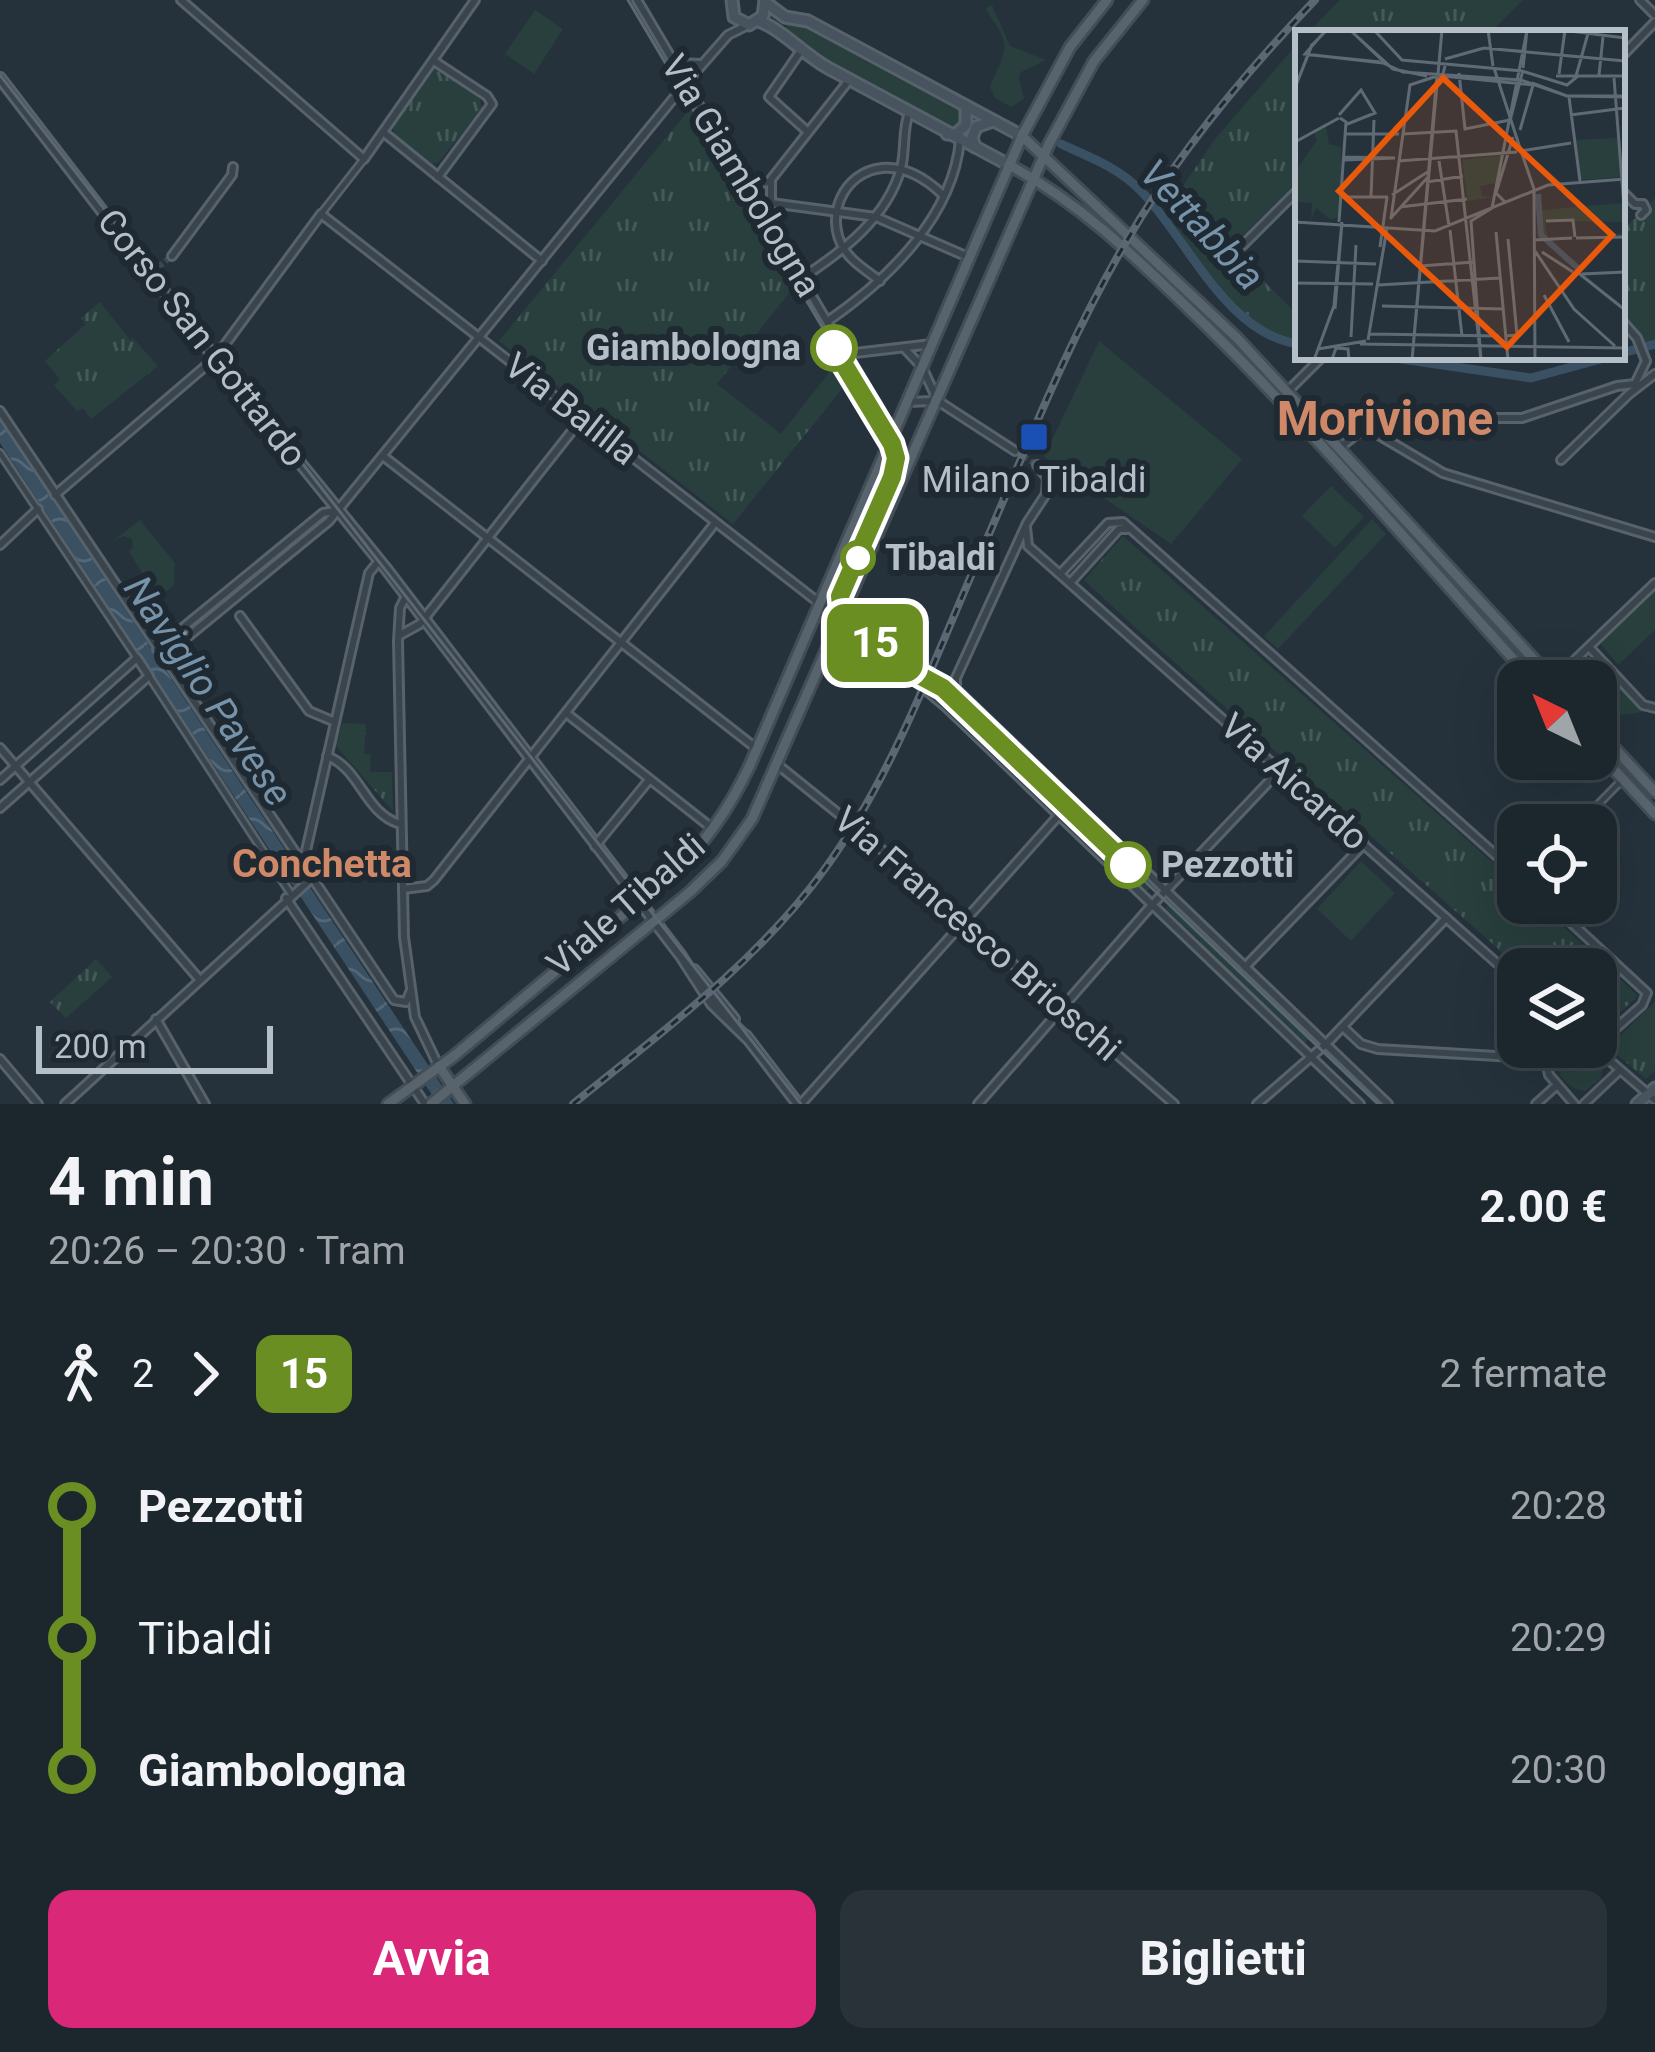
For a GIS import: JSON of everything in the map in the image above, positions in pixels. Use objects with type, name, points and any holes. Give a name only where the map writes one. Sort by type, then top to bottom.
[{"type":"main road","points":[[722,0],[754,23],[778,30],[800,52],[1062,195],[1283,396]]},
{"type":"main road","name":"Viale Tibaldi","points":[[388,1104],[638,902],[689,858],[713,829],[757,749],[1022,136],[1070,47],[1107,0]]},
{"type":"main road","name":"Viale Tibaldi","points":[[430,1104],[655,922],[734,846],[778,765],[1044,156],[1094,61],[1143,0]]},
{"type":"main road","points":[[754,23],[764,14],[765,1]]},
{"type":"main road","points":[[765,1],[785,17],[808,21],[1034,146],[1237,338],[1516,660]]},
{"type":"main road","points":[[778,30],[785,17]]},
{"type":"main road","points":[[947,134],[956,134],[966,124],[966,105]]},
{"type":"main road","points":[[976,148],[972,138],[976,127],[996,122]]},
{"type":"main road","points":[[1062,195],[1075,196],[1078,187]]},
{"type":"main road","points":[[1335,453],[1534,660]]},
{"type":"main road","points":[[1617,751],[1655,793]]},
{"type":"main road","points":[[1617,773],[1655,814]]},
{"type":"main road","points":[[436,1068],[465,1104]]},
{"type":"main road","points":[[1637,1104],[1653,1094]]},
{"type":"street","points":[[181,0],[364,158]]},
{"type":"street","points":[[55,494],[215,358],[475,0]]},
{"type":"street","name":"Via Giambologna","points":[[637,0],[847,352],[902,348]]},
{"type":"street","points":[[1625,53],[1655,19],[1640,0]]},
{"type":"street","points":[[728,35],[732,8]]},
{"type":"street","points":[[189,629],[307,540],[337,510],[686,83],[728,35],[754,23]]},
{"type":"street","points":[[800,52],[769,98],[808,132]]},
{"type":"street","points":[[434,60],[492,104],[438,177]]},
{"type":"street","points":[[673,61],[684,67],[703,64]]},
{"type":"street","name":"Corso San Gottardo","points":[[0,78],[406,596],[681,956],[712,1004],[747,1038],[800,1104]]},
{"type":"street","points":[[746,184],[763,185],[773,177],[850,79]]},
{"type":"street","points":[[802,278],[876,217],[901,170],[910,112]]},
{"type":"street","points":[[382,132],[542,261]]},
{"type":"street","points":[[827,321],[880,281],[919,235],[942,194],[960,140]]},
{"type":"street","points":[[172,256],[235,171],[233,167]]},
{"type":"street","points":[[880,281],[844,248],[836,230],[836,209],[845,190],[857,178],[878,169],[920,177],[942,194]]},
{"type":"street","points":[[766,218],[773,177]]},
{"type":"street","points":[[1242,246],[1295,193]]},
{"type":"street","points":[[1625,194],[1635,204]]},
{"type":"street","points":[[771,203],[876,217],[970,257]]},
{"type":"street","name":"Via Balilla","points":[[322,214],[842,620],[946,707],[1360,1104]]},
{"type":"street","points":[[1625,325],[1649,361],[1629,394]]},
{"type":"street","points":[[902,348],[932,344]]},
{"type":"street","points":[[902,348],[922,367],[938,400],[1015,451]]},
{"type":"street","points":[[1283,396],[1320,360]]},
{"type":"street","points":[[1562,460],[1652,376],[1640,371]]},
{"type":"street","points":[[1372,431],[1388,418],[1522,418],[1635,384]]},
{"type":"street","points":[[907,402],[938,400]]},
{"type":"street","points":[[0,411],[302,865],[308,881],[394,1000],[406,1002],[411,990]]},
{"type":"street","points":[[398,638],[423,619],[583,417]]},
{"type":"street","points":[[1335,453],[1359,432],[1372,431],[1443,473],[1655,537]]},
{"type":"street","points":[[0,453],[430,1104]]},
{"type":"street","points":[[382,456],[757,749]]},
{"type":"street","points":[[1037,465],[1048,484],[956,679],[959,693],[1388,1104]]},
{"type":"street","points":[[0,545],[38,509]]},
{"type":"street","points":[[160,653],[323,513],[337,510]]},
{"type":"street","points":[[403,889],[427,886],[434,880],[716,522]]},
{"type":"street","points":[[1060,574],[1108,523],[1123,522],[1497,855]]},
{"type":"street","points":[[1012,555],[1028,546],[1027,524]]},
{"type":"street","points":[[1070,583],[1119,529],[1131,530]]},
{"type":"street","points":[[300,532],[307,540]]},
{"type":"street","name":"Via Aicardo","points":[[1028,546],[1497,963]]},
{"type":"street","points":[[302,865],[369,573],[379,561]]},
{"type":"street","points":[[1576,660],[1655,583]]},
{"type":"street","points":[[406,596],[400,608],[398,638],[403,889],[411,990],[422,1037],[436,1068]]},
{"type":"street","points":[[240,616],[309,712],[335,722]]},
{"type":"street","points":[[1589,647],[1643,705],[1655,708]]},
{"type":"street","points":[[0,780],[137,658]]},
{"type":"street","points":[[0,808],[148,676]]},
{"type":"street","points":[[566,713],[713,829]]},
{"type":"street","points":[[0,748],[199,979]]},
{"type":"street","points":[[327,756],[347,769],[381,816],[400,824]]},
{"type":"street","name":"Via Francesco Brioschi","points":[[778,765],[1174,1104]]},
{"type":"street","points":[[978,1104],[1151,906],[1280,770]]},
{"type":"street","points":[[596,846],[650,780]]},
{"type":"street","points":[[1599,804],[1623,780]]},
{"type":"street","points":[[800,1104],[1059,815]]},
{"type":"street","points":[[1244,968],[1364,844]]},
{"type":"street","points":[[65,1104],[308,881]]},
{"type":"street","points":[[1257,1104],[1312,1058],[1446,918]]},
{"type":"street","points":[[1573,924],[1598,948]]},
{"type":"street","points":[[1617,965],[1647,993],[1642,1005],[1617,1027]]},
{"type":"street","points":[[156,1019],[206,1104]]},
{"type":"street","points":[[1342,1027],[1361,1044],[1378,1049],[1497,1056]]},
{"type":"street","points":[[0,1059],[38,1104]]},
{"type":"street","points":[[1617,1067],[1653,1094]]},
{"type":"street","points":[[1549,1068],[1574,1104]]},
{"type":"street","points":[[1584,1104],[1620,1070]]},
{"type":"street","points":[[1536,1104],[1557,1085]]},
{"type":"green space","points":[[1340,0],[1523,0],[1493,30],[1311,30]]},
{"type":"green space","points":[[992,5],[1010,46],[1046,60],[1021,72],[1024,99],[1011,107],[995,98],[990,87],[1004,49],[986,8]]},
{"type":"green space","points":[[535,10],[563,29],[534,74],[505,54]]},
{"type":"green space","points":[[788,22],[815,28],[963,110],[966,116],[954,130],[804,47],[784,30]]},
{"type":"green space","points":[[1295,46],[1295,184],[1230,248],[1295,312],[1295,339],[1276,334],[1237,307],[1205,270],[1166,210],[1216,138]]},
{"type":"green space","points":[[435,67],[480,99],[482,108],[438,163],[431,164],[394,136],[393,126]]},
{"type":"green space","points":[[692,102],[800,283],[792,289],[685,106]]},
{"type":"green space","points":[[688,111],[792,289],[717,384],[781,434],[835,365],[846,384],[733,524],[499,341]]},
{"type":"green space","points":[[1655,198],[1655,339],[1646,343],[1625,318],[1625,228]]},
{"type":"green space","points":[[100,302],[158,366],[91,419],[54,385],[60,379],[45,361],[86,324],[81,318]]},
{"type":"green space","points":[[1099,341],[1242,459],[1171,544],[1044,457]]},
{"type":"green space","points":[[1331,486],[1364,517],[1335,548],[1302,516]]},
{"type":"green space","points":[[1372,519],[1386,534],[1278,649],[1264,636]]},
{"type":"green space","points":[[140,520],[175,563],[174,585],[158,598],[129,552],[132,539],[123,536],[112,542]]},
{"type":"green space","points":[[1123,536],[1497,866],[1497,924],[1561,924],[1586,948],[1497,948],[1084,580]]},
{"type":"green space","points":[[1655,590],[1655,630],[1618,665],[1600,643]]},
{"type":"green space","points":[[943,686],[1152,886],[1146,892],[939,696]]},
{"type":"green space","points":[[1617,686],[1643,712],[1617,716]]},
{"type":"green space","points":[[342,723],[366,724],[364,754],[371,754],[370,772],[392,772],[393,811],[336,746]]},
{"type":"green space","points":[[1361,861],[1395,893],[1351,941],[1317,909]]},
{"type":"green space","points":[[1171,902],[1313,1035],[1304,1044],[1198,944],[1165,908]]},
{"type":"green space","points":[[96,959],[112,977],[66,1018],[50,1002]]},
{"type":"green space","points":[[1617,976],[1638,996],[1617,1015]]},
{"type":"green space","points":[[1655,1002],[1655,1070],[1646,1079],[1617,1055],[1617,1038]]},
{"type":"green space","points":[[1603,1068],[1601,1078],[1585,1091],[1571,1086],[1557,1069]]},
{"type":"water","points":[[0,421],[454,1104],[438,1104],[0,443]]},
{"type":"waterway","name":"Vettabbia","points":[[1061,144],[1132,183],[1229,303],[1272,336],[1295,343]]},
{"type":"waterway","name":"Vettabbia","points":[[1625,352],[1655,344]]},
{"type":"waterway","name":"Vettabbia","points":[[1408,360],[1531,378],[1597,360]]},
{"type":"tunnel","points":[[158,267],[172,256]]},
{"type":"tunnel","points":[[1015,451],[1037,465]]},
{"type":"tram line","points":[[628,0],[894,448],[892,477],[840,596],[843,616],[901,664],[951,696],[1378,1104]]},
{"type":"tram line","points":[[0,75],[801,1104]]},
{"type":"tram line","name":"15","points":[[834,348],[896,458],[840,596],[842,615],[906,668],[943,688],[1128,865]]},
{"type":"railway","points":[[573,1104],[738,966],[824,870],[870,797],[909,720],[1047,400],[1104,281],[1190,146],[1315,0]]},
{"type":"place","name":"Giambologna","points":[[834,348]]},
{"type":"place","name":"Milano Tibaldi","points":[[1034,437]]},
{"type":"place","name":"Tibaldi","points":[[858,558]]},
{"type":"place","name":"Pezzotti","points":[[1128,865]]},
{"type":"district","name":"Morivione","points":[[1385,418]]},
{"type":"district","name":"Conchetta","points":[[322,864]]},
{"type":"water label","name":"Naviglio Pavese","points":[[208,691]]}]
